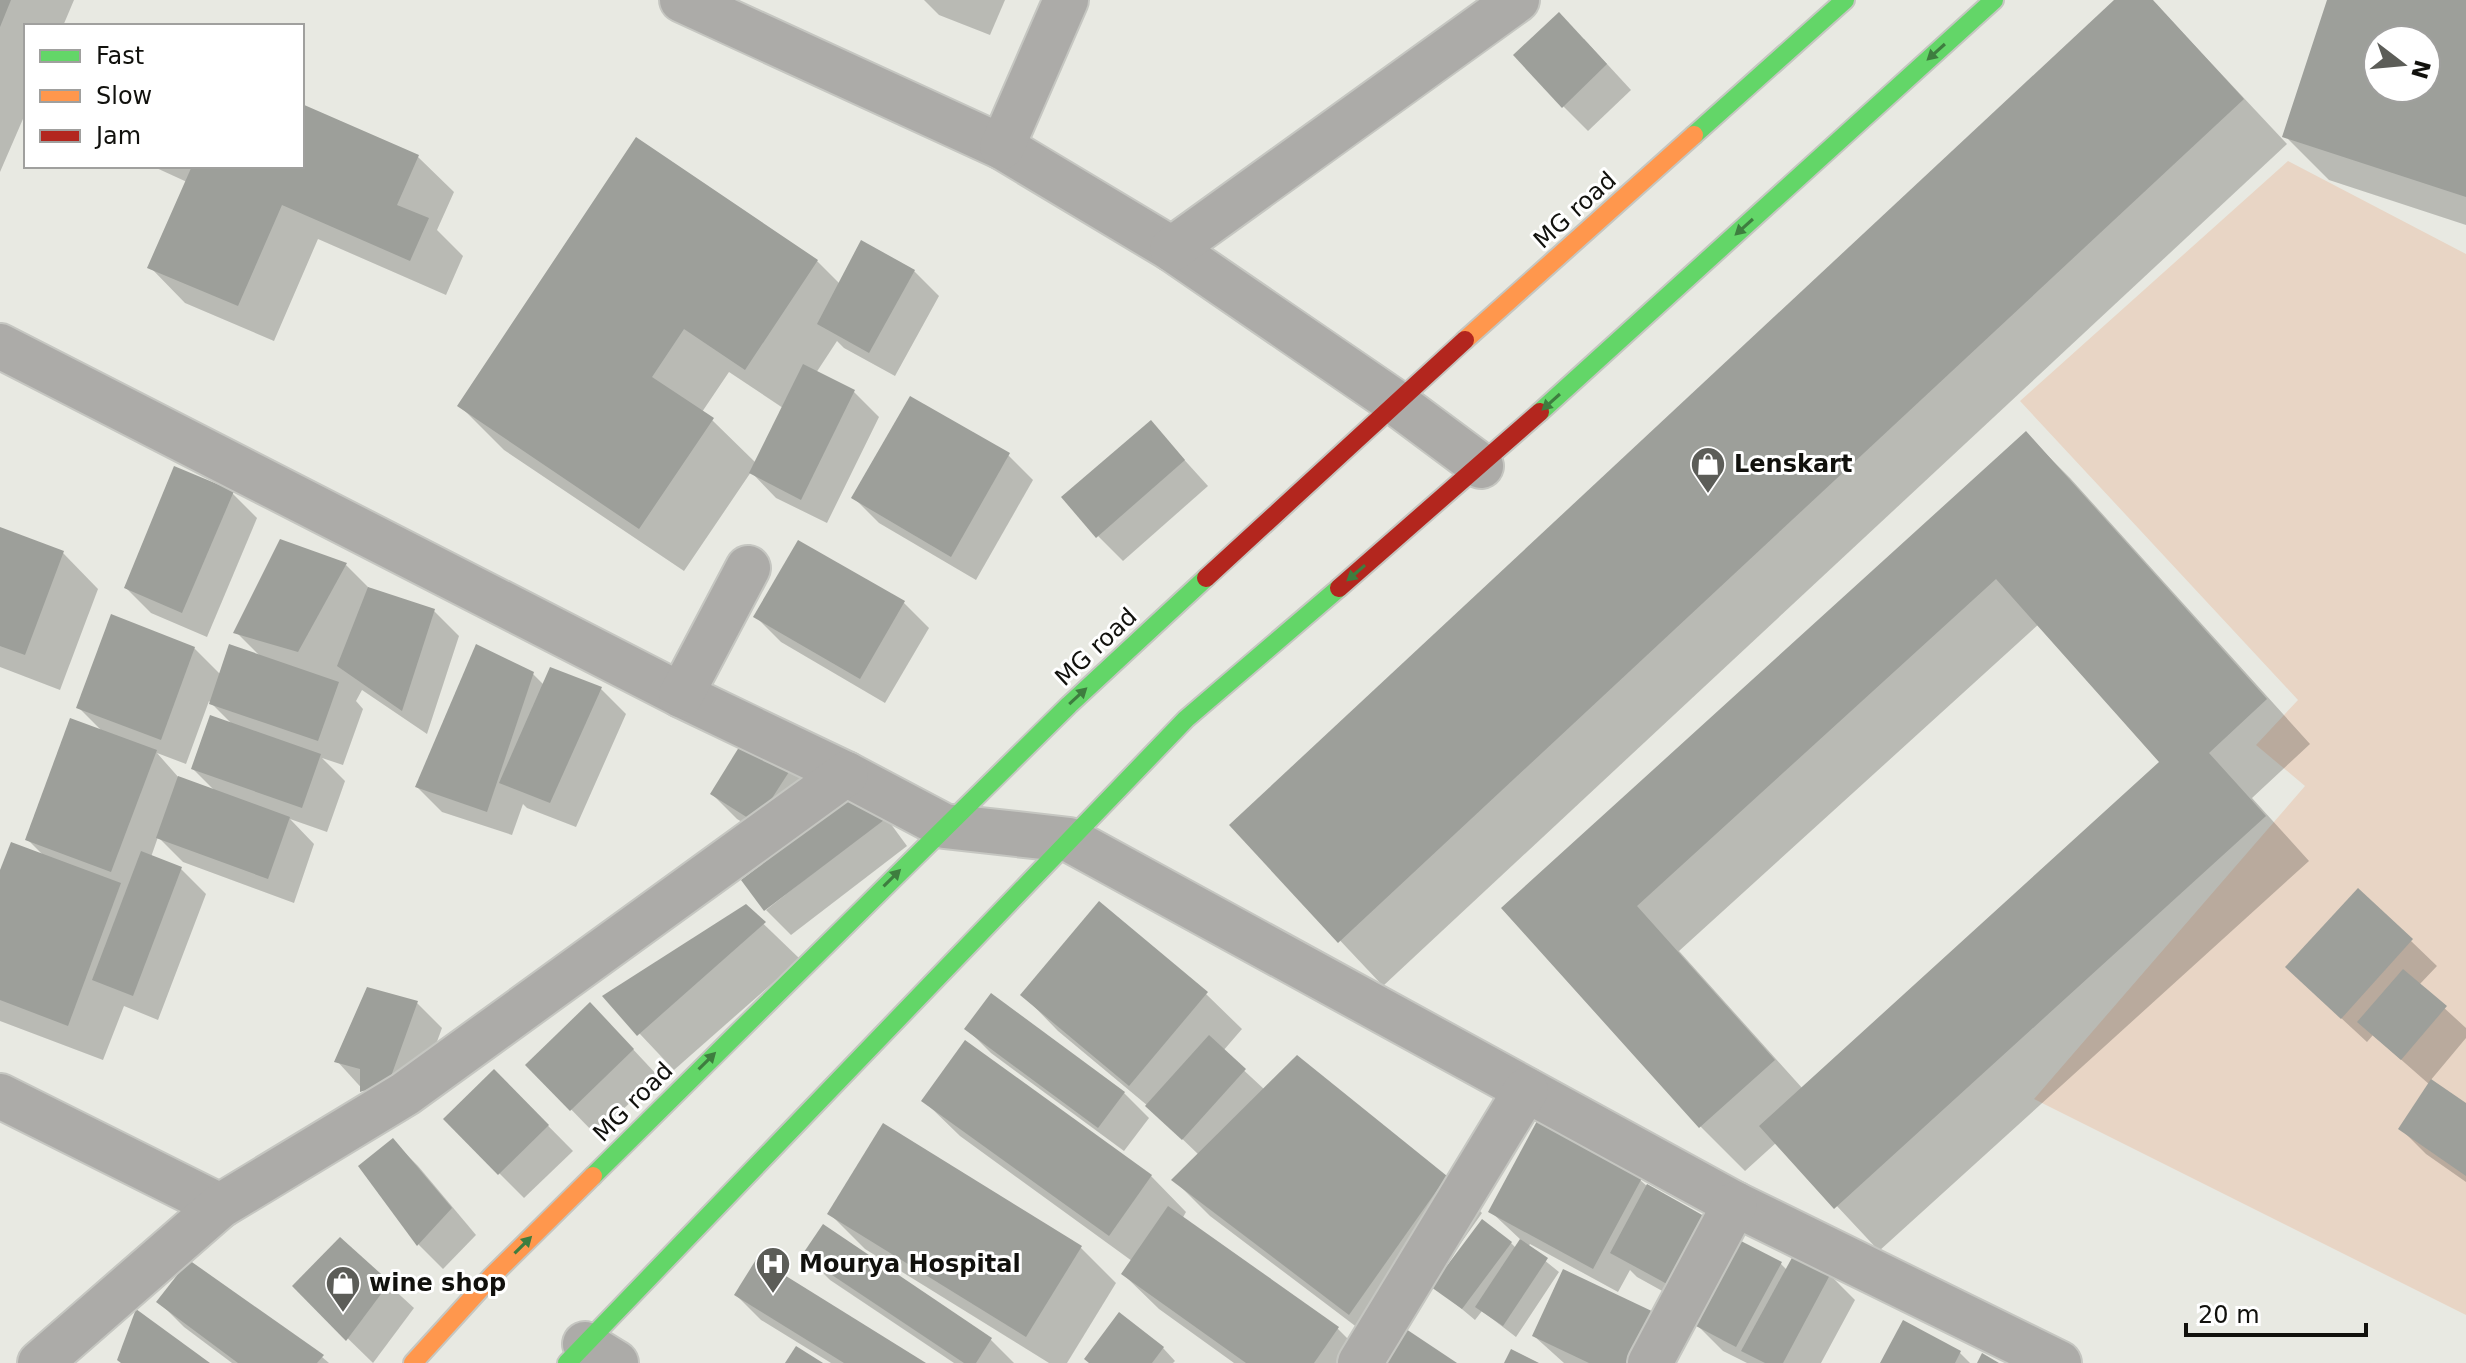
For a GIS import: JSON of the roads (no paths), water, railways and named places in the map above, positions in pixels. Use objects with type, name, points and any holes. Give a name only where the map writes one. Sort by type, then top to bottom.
[{"type":"main road","name":"MG road","points":[[413,1363],[492,1276],[1069,705],[1395,402],[1845,0]]},
{"type":"main road","points":[[589,1357],[1186,719],[1481,466],[1994,0]]},
{"type":"street","points":[[682,0],[1002,147],[1172,249],[1395,402],[1481,466]]},
{"type":"street","points":[[1002,147],[1066,0]]},
{"type":"street","points":[[1172,249],[1517,0]]},
{"type":"street","points":[[0,346],[681,695],[846,774],[944,826],[1070,840],[1735,1204],[2059,1363]]},
{"type":"street","points":[[681,695],[748,568]]},
{"type":"street","points":[[40,1363],[220,1206],[405,1094],[846,774]]},
{"type":"street","points":[[1360,1363],[1526,1090]]},
{"type":"street","points":[[0,1096],[220,1206]]},
{"type":"street","points":[[1650,1363],[1735,1204]]},
{"type":"place","name":"Lenskart","points":[[1708,495]]},
{"type":"place","name":"Mourya Hospital","points":[[773,1295]]},
{"type":"place","name":"wine shop","points":[[343,1314]]}]
